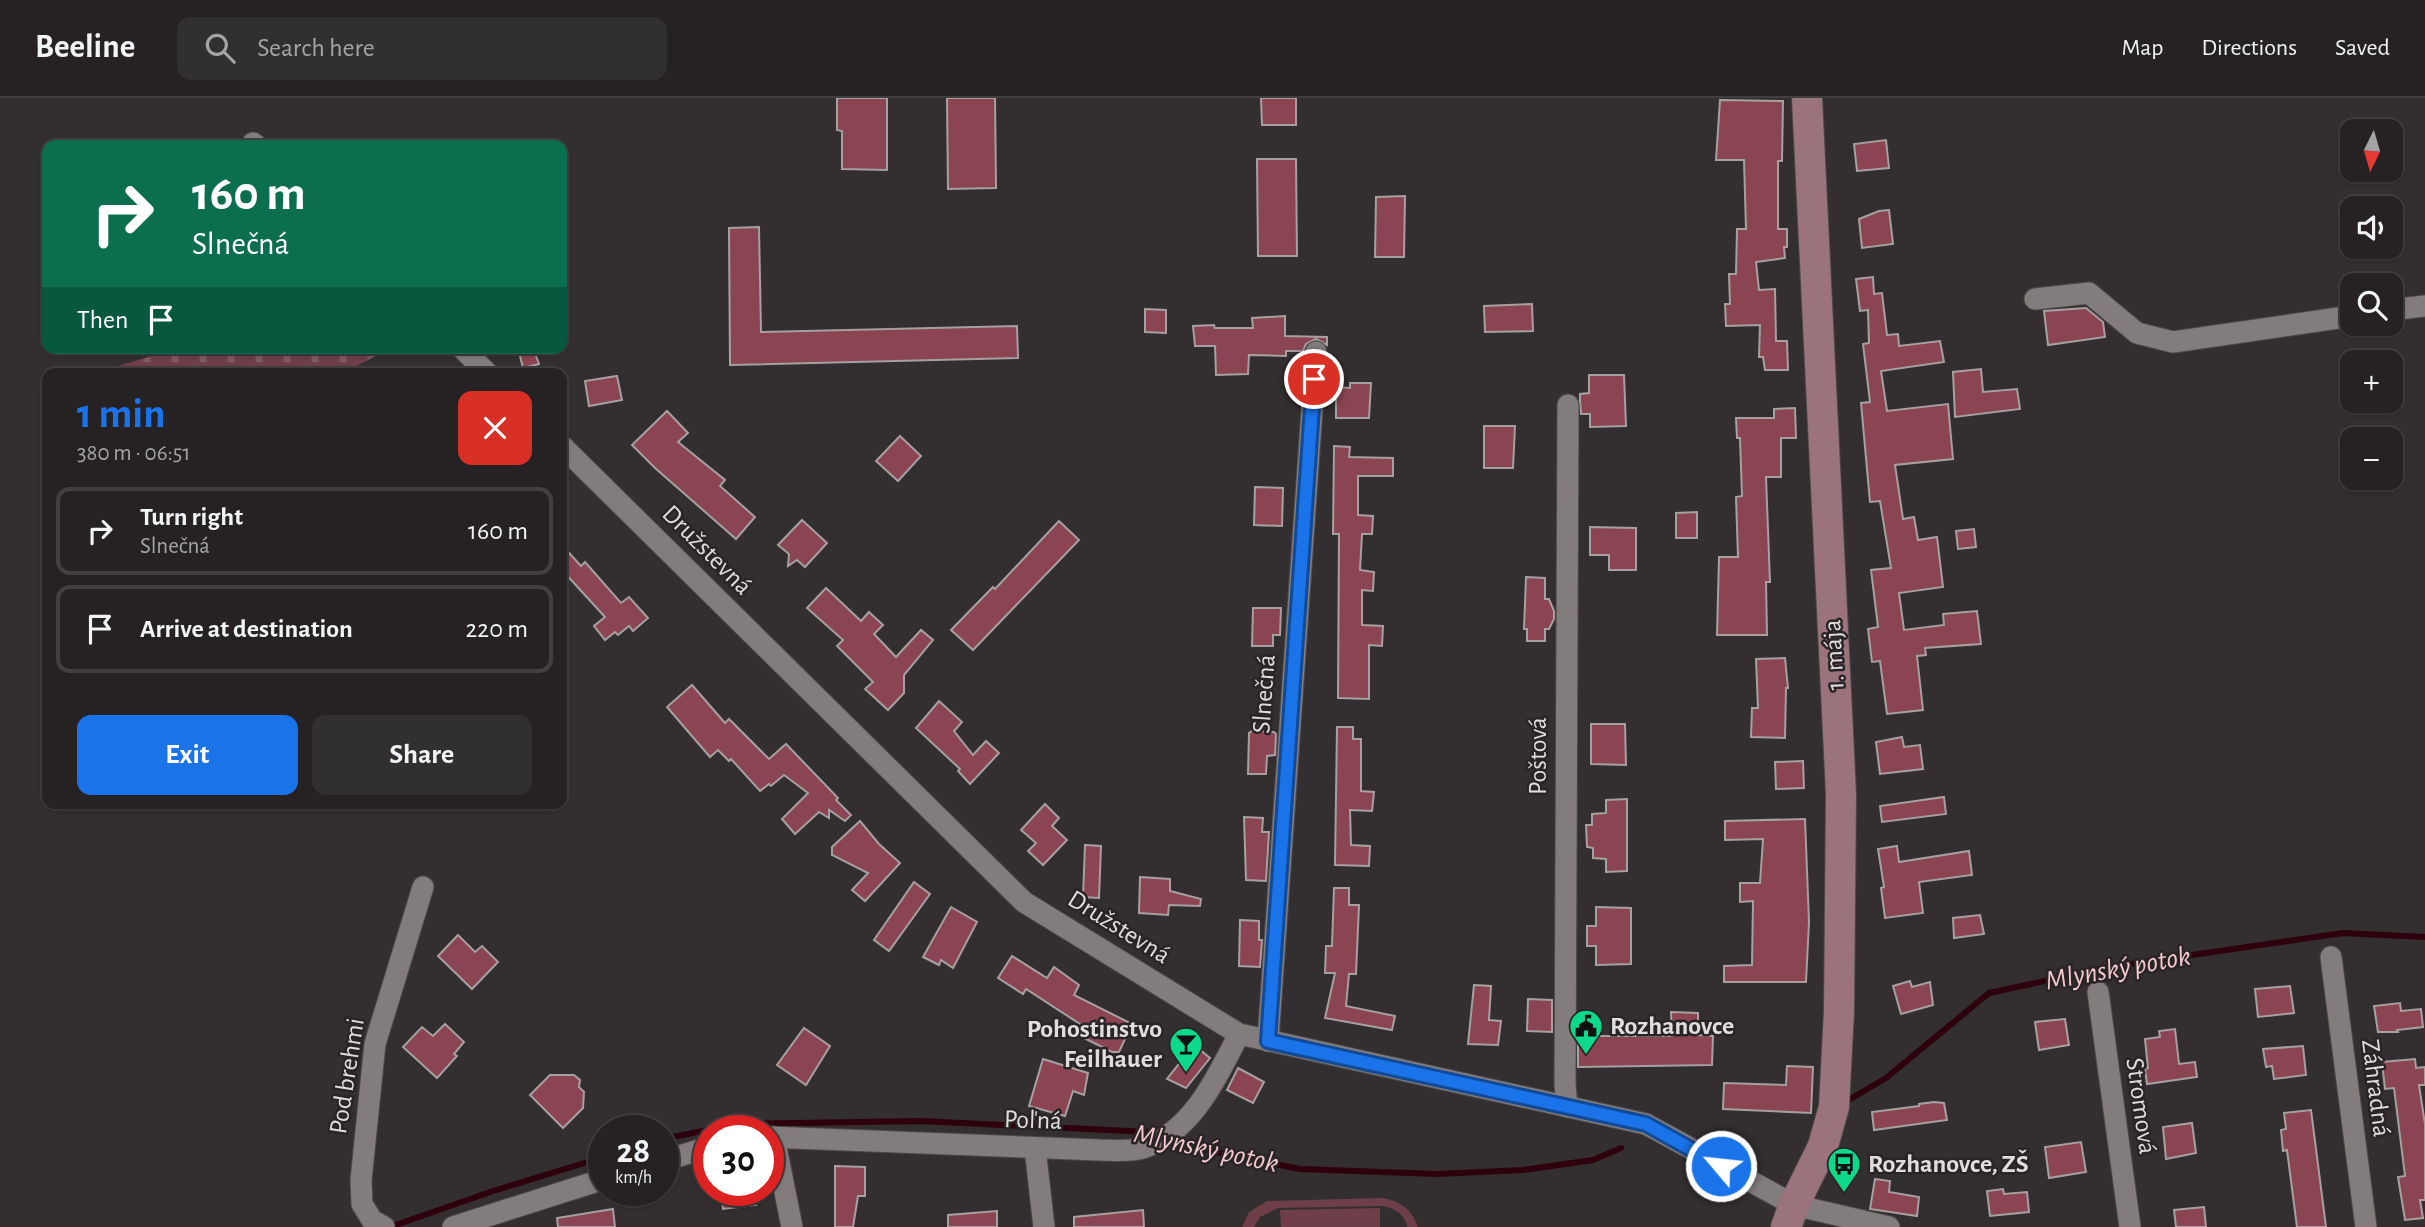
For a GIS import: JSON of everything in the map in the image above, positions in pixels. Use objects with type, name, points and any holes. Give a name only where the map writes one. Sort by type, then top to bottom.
[{"type":"street","name":"1. mája","points":[[1790,1216],[1823,1146],[1834,1107],[1839,984],[1841,794],[1807,98]]},
{"type":"street","points":[[2035,299],[2089,293],[2137,333],[2174,342],[2340,318]]},
{"type":"street","points":[[2403,309],[2425,306]]},
{"type":"street","name":"Slnečná","points":[[1268,1041],[1316,352]]},
{"type":"street","points":[[468,354],[482,368]]},
{"type":"street","name":"Poštová","points":[[1567,1107],[1568,405]]},
{"type":"street","name":"Družstevná","points":[[567,451],[1024,902],[1239,1034],[1646,1124],[1790,1216],[1889,1227]]},
{"type":"street","name":"Pod brehmi","points":[[378,1223],[362,1204],[361,1180],[376,1045],[424,887]]},
{"type":"street","name":"Záhradná","points":[[2331,957],[2365,1227]]},
{"type":"street","name":"Stromová","points":[[2098,992],[2130,1227]]},
{"type":"street","name":"Poľná","points":[[784,1138],[1099,1150],[1142,1148],[1174,1131],[1197,1108],[1239,1034]]},
{"type":"street","points":[[1035,1148],[1044,1227]]},
{"type":"street","points":[[453,1227],[588,1184]]},
{"type":"street","points":[[784,1193],[792,1227]]},
{"type":"green space","points":[[159,354],[379,354],[353,368],[111,368]]},
{"type":"green space","points":[[1382,1198],[1404,1207],[1418,1227],[1408,1227],[1398,1212],[1382,1206],[1278,1208],[1260,1217],[1254,1227],[1242,1227],[1249,1212],[1267,1201]]},
{"type":"green space","points":[[1380,1208],[1380,1227],[1281,1227],[1280,1210]]},
{"type":"building","points":[[837,98],[887,98],[887,170],[842,169],[842,131],[837,130]]},
{"type":"building","points":[[947,98],[995,98],[996,188],[948,189]]},
{"type":"building","points":[[1261,98],[1296,98],[1296,125],[1262,125]]},
{"type":"building","points":[[1720,100],[1783,101],[1782,161],[1778,161],[1778,229],[1787,229],[1787,247],[1784,247],[1785,258],[1756,262],[1759,290],[1775,289],[1776,341],[1787,341],[1788,370],[1765,370],[1763,357],[1759,357],[1760,325],[1726,326],[1725,304],[1730,304],[1729,274],[1736,274],[1737,229],[1746,229],[1744,160],[1716,160]]},
{"type":"building","points":[[1886,140],[1889,168],[1857,171],[1854,144]]},
{"type":"building","points":[[1257,159],[1296,159],[1297,256],[1258,256]]},
{"type":"building","points":[[1405,196],[1404,257],[1375,257],[1376,197]]},
{"type":"building","points":[[1889,210],[1893,244],[1862,248],[1859,219]]},
{"type":"building","points":[[759,227],[761,332],[1017,326],[1018,358],[730,365],[729,228]]},
{"type":"building","points":[[1873,277],[1874,294],[1882,293],[1887,335],[1898,334],[1899,346],[1940,341],[1944,362],[1881,371],[1887,411],[1948,404],[1953,459],[1895,465],[1903,519],[1914,517],[1918,540],[1937,537],[1943,587],[1899,593],[1904,630],[1944,625],[1943,614],[1977,611],[1981,644],[1925,648],[1926,655],[1917,656],[1923,710],[1887,714],[1880,661],[1872,662],[1868,629],[1878,627],[1871,570],[1891,568],[1880,501],[1870,502],[1861,403],[1870,402],[1863,344],[1869,343],[1868,310],[1860,311],[1856,279]]},
{"type":"building","points":[[1532,304],[1533,331],[1485,332],[1484,306]]},
{"type":"building","points":[[2086,308],[2103,322],[2105,337],[2048,345],[2044,311]]},
{"type":"building","points":[[1145,309],[1166,310],[1166,333],[1145,332]]},
{"type":"building","points":[[1285,316],[1285,336],[1327,337],[1327,345],[1316,339],[1306,344],[1303,351],[1286,351],[1286,356],[1249,355],[1248,374],[1216,375],[1215,346],[1195,346],[1193,326],[1253,328],[1252,318]]},
{"type":"building","points":[[520,354],[535,354],[539,364],[523,368]]},
{"type":"building","points":[[1981,369],[1983,392],[2017,389],[2020,409],[1955,417],[1953,372]]},
{"type":"building","points":[[1589,375],[1624,375],[1626,426],[1590,427],[1590,414],[1581,414],[1580,401],[1580,394],[1589,393]]},
{"type":"building","points":[[617,376],[622,400],[589,406],[585,381]]},
{"type":"building","points":[[1350,383],[1371,383],[1369,418],[1336,418],[1336,387],[1350,388]]},
{"type":"building","points":[[1795,408],[1796,438],[1781,438],[1781,477],[1766,477],[1770,582],[1766,582],[1767,635],[1717,635],[1719,557],[1738,557],[1736,497],[1742,496],[1740,438],[1737,438],[1736,418],[1774,418],[1774,409]]},
{"type":"building","points":[[667,411],[688,433],[678,442],[725,480],[720,486],[755,517],[736,539],[632,445]]},
{"type":"building","points":[[1484,426],[1515,426],[1513,468],[1484,468]]},
{"type":"building","points":[[900,436],[921,456],[898,481],[876,461]]},
{"type":"building","points":[[1334,446],[1350,447],[1349,457],[1393,458],[1393,476],[1358,476],[1358,515],[1373,516],[1372,534],[1362,534],[1360,570],[1374,572],[1373,591],[1362,590],[1362,625],[1383,626],[1382,646],[1369,645],[1369,699],[1338,698],[1339,534],[1333,534]]},
{"type":"building","points":[[1255,487],[1283,488],[1282,526],[1254,525]]},
{"type":"building","points":[[1697,512],[1697,538],[1676,538],[1676,513]]},
{"type":"building","points":[[802,520],[827,543],[805,567],[797,560],[788,566],[789,554],[778,545]]},
{"type":"building","points":[[1059,521],[1079,540],[973,650],[951,630],[993,587],[995,589]]},
{"type":"building","points":[[1590,527],[1636,528],[1636,570],[1609,570],[1609,555],[1590,555]]},
{"type":"building","points":[[1974,529],[1976,547],[1958,549],[1956,531]]},
{"type":"building","points":[[567,551],[581,566],[585,562],[621,603],[629,597],[648,618],[633,631],[629,626],[618,635],[615,632],[605,640],[594,626],[605,617],[567,575]]},
{"type":"building","points":[[1526,577],[1545,578],[1545,599],[1549,599],[1554,619],[1549,629],[1545,629],[1545,641],[1527,641],[1527,629],[1524,629]]},
{"type":"building","points":[[826,588],[861,621],[869,612],[883,625],[874,634],[896,657],[921,630],[933,640],[904,675],[904,693],[888,710],[865,689],[873,682],[837,646],[843,640],[807,608]]},
{"type":"building","points":[[1253,608],[1281,608],[1280,635],[1273,635],[1273,646],[1252,646]]},
{"type":"building","points":[[1785,658],[1788,688],[1785,738],[1751,737],[1752,708],[1758,708],[1756,659]]},
{"type":"building","points":[[692,685],[725,723],[729,719],[769,759],[786,744],[851,815],[845,821],[829,810],[829,818],[819,812],[795,834],[782,819],[808,793],[784,775],[760,791],[731,759],[729,761],[718,750],[710,757],[667,707]]},
{"type":"building","points":[[939,701],[962,722],[954,731],[973,755],[986,741],[999,753],[970,784],[958,771],[960,769],[916,728]]},
{"type":"building","points":[[1591,724],[1625,724],[1626,765],[1591,764]]},
{"type":"building","points":[[1258,726],[1264,732],[1276,734],[1275,755],[1267,756],[1266,774],[1248,774],[1249,733]]},
{"type":"building","points":[[1337,727],[1353,727],[1353,739],[1361,739],[1361,791],[1374,792],[1372,811],[1350,810],[1351,845],[1370,846],[1369,866],[1335,865]]},
{"type":"building","points":[[1902,737],[1904,747],[1920,745],[1923,769],[1880,774],[1876,742]]},
{"type":"building","points":[[1803,761],[1804,788],[1776,789],[1775,762]]},
{"type":"building","points":[[1944,797],[1946,814],[1882,822],[1880,806]]},
{"type":"building","points":[[1627,799],[1627,871],[1606,872],[1606,859],[1593,858],[1593,848],[1587,847],[1586,825],[1592,825],[1592,814],[1606,813],[1606,800]]},
{"type":"building","points":[[1045,804],[1059,818],[1052,826],[1067,840],[1043,865],[1028,851],[1036,843],[1021,830]]},
{"type":"building","points":[[1244,817],[1263,818],[1262,832],[1269,832],[1266,881],[1246,880]]},
{"type":"building","points":[[1805,819],[1809,922],[1806,982],[1724,982],[1724,966],[1752,965],[1753,901],[1740,902],[1740,883],[1760,883],[1763,839],[1725,840],[1725,821]]},
{"type":"building","points":[[860,821],[879,844],[900,863],[865,901],[852,890],[868,873],[832,855],[832,847]]},
{"type":"building","points":[[1085,845],[1101,846],[1099,898],[1083,897]]},
{"type":"building","points":[[1897,846],[1899,862],[1969,851],[1972,875],[1919,882],[1923,913],[1885,918],[1881,888],[1884,887],[1878,849]]},
{"type":"building","points":[[1140,877],[1170,879],[1170,891],[1201,899],[1200,906],[1169,905],[1168,915],[1139,913]]},
{"type":"building","points":[[914,882],[930,894],[889,951],[874,940]]},
{"type":"building","points":[[1334,888],[1349,888],[1349,905],[1359,905],[1356,974],[1349,974],[1346,1006],[1395,1016],[1392,1030],[1325,1018],[1335,973],[1325,973],[1326,946],[1332,946]]},
{"type":"building","points":[[951,907],[977,922],[953,968],[941,960],[939,965],[923,957]]},
{"type":"building","points":[[1596,907],[1631,908],[1631,964],[1596,965],[1596,946],[1587,946],[1587,926],[1596,926]]},
{"type":"building","points":[[1980,915],[1984,934],[1954,938],[1953,918]]},
{"type":"building","points":[[1240,920],[1259,921],[1259,940],[1262,940],[1260,967],[1239,966]]},
{"type":"building","points":[[458,935],[475,952],[482,946],[498,962],[472,989],[438,956]]},
{"type":"building","points":[[1012,956],[1047,978],[1054,967],[1079,985],[1074,995],[1132,1024],[1119,1052],[1112,1052],[1078,1035],[1083,1026],[1026,989],[1023,994],[998,978]]},
{"type":"building","points":[[1910,981],[1912,987],[1930,982],[1933,1005],[1901,1014],[1893,986]]},
{"type":"building","points":[[1474,985],[1491,986],[1489,1020],[1501,1021],[1498,1045],[1468,1044]]},
{"type":"building","points":[[2290,986],[2294,1013],[2258,1017],[2255,989]]},
{"type":"building","points":[[1528,999],[1552,1000],[1552,1032],[1527,1031]]},
{"type":"building","points":[[2400,1003],[2401,1011],[2421,1009],[2423,1027],[2397,1030],[2398,1032],[2378,1032],[2374,1006]]},
{"type":"building","points":[[1671,1012],[1698,1013],[1698,1035],[1713,1036],[1712,1065],[1578,1067],[1578,1036],[1672,1036]]},
{"type":"building","points":[[2065,1019],[2069,1045],[2039,1050],[2035,1022]]},
{"type":"building","points":[[445,1024],[464,1042],[454,1054],[457,1056],[437,1078],[403,1047],[422,1027],[433,1036]]},
{"type":"building","points":[[804,1028],[830,1046],[806,1085],[777,1065]]},
{"type":"building","points":[[2175,1029],[2179,1064],[2195,1062],[2197,1077],[2147,1084],[2145,1039],[2160,1037],[2159,1031]]},
{"type":"building","points":[[1194,1045],[1210,1058],[1186,1088],[1167,1079]]},
{"type":"building","points":[[2303,1046],[2306,1075],[2274,1079],[2272,1066],[2266,1067],[2263,1049]]},
{"type":"building","points":[[1043,1059],[1088,1073],[1084,1095],[1073,1091],[1065,1116],[1029,1106]]},
{"type":"building","points":[[2415,1059],[2416,1068],[2425,1067],[2425,1085],[2419,1085],[2425,1124],[2425,1200],[2420,1200],[2423,1218],[2405,1220],[2398,1177],[2405,1176],[2394,1088],[2385,1089],[2382,1062]]},
{"type":"building","points":[[1787,1066],[1813,1067],[1811,1113],[1723,1109],[1724,1083],[1786,1085]]},
{"type":"building","points":[[1238,1068],[1264,1082],[1253,1103],[1227,1090]]},
{"type":"building","points":[[550,1075],[574,1075],[580,1080],[579,1087],[584,1092],[583,1108],[563,1128],[530,1095]]},
{"type":"building","points":[[1934,1102],[1944,1103],[1947,1120],[1874,1130],[1872,1112]]},
{"type":"building","points":[[2311,1110],[2326,1227],[2297,1227],[2287,1150],[2283,1151],[2281,1130],[2286,1129],[2284,1113]]},
{"type":"building","points":[[2192,1123],[2196,1153],[2166,1159],[2163,1127]]},
{"type":"building","points":[[2081,1142],[2086,1172],[2049,1178],[2045,1147]]},
{"type":"building","points":[[835,1166],[865,1167],[865,1196],[858,1196],[853,1227],[835,1227]]},
{"type":"building","points":[[1875,1179],[1890,1181],[1889,1192],[1919,1197],[1917,1216],[1870,1209]]},
{"type":"building","points":[[2003,1189],[2004,1194],[2027,1192],[2029,1212],[1990,1216],[1987,1191]]},
{"type":"building","points":[[723,1206],[748,1206],[723,1209]]},
{"type":"building","points":[[2204,1207],[2206,1227],[2176,1227],[2174,1210]]},
{"type":"building","points":[[613,1209],[615,1227],[558,1227],[557,1218]]},
{"type":"building","points":[[1143,1210],[1144,1227],[1074,1227],[1074,1217]]},
{"type":"building","points":[[997,1211],[997,1227],[948,1227],[948,1215]]},
{"type":"waterway","name":"Mlynský potok","points":[[1847,1101],[1886,1078],[1989,993],[2110,967],[2343,933],[2425,937]]},
{"type":"waterway","name":"Mlynský potok","points":[[679,1136],[737,1124],[921,1121],[1149,1132],[1156,1135]]},
{"type":"waterway","name":"Mlynský potok","points":[[1170,1139],[1215,1152],[1300,1169],[1437,1174],[1523,1170],[1593,1160],[1621,1148]]},
{"type":"waterway","name":"Mlynský potok","points":[[390,1227],[588,1162]]},
{"type":"place","name":"Rozhanovce","points":[[1586,1056]]},
{"type":"place","name":"Pohostinstvo Feilhauer","points":[[1186,1074]]},
{"type":"place","name":"Rozhanovce, ZŠ","points":[[1844,1194]]},
{"type":"route","points":[[1314,379],[1268,1041],[1646,1124],[1721,1166]]}]
